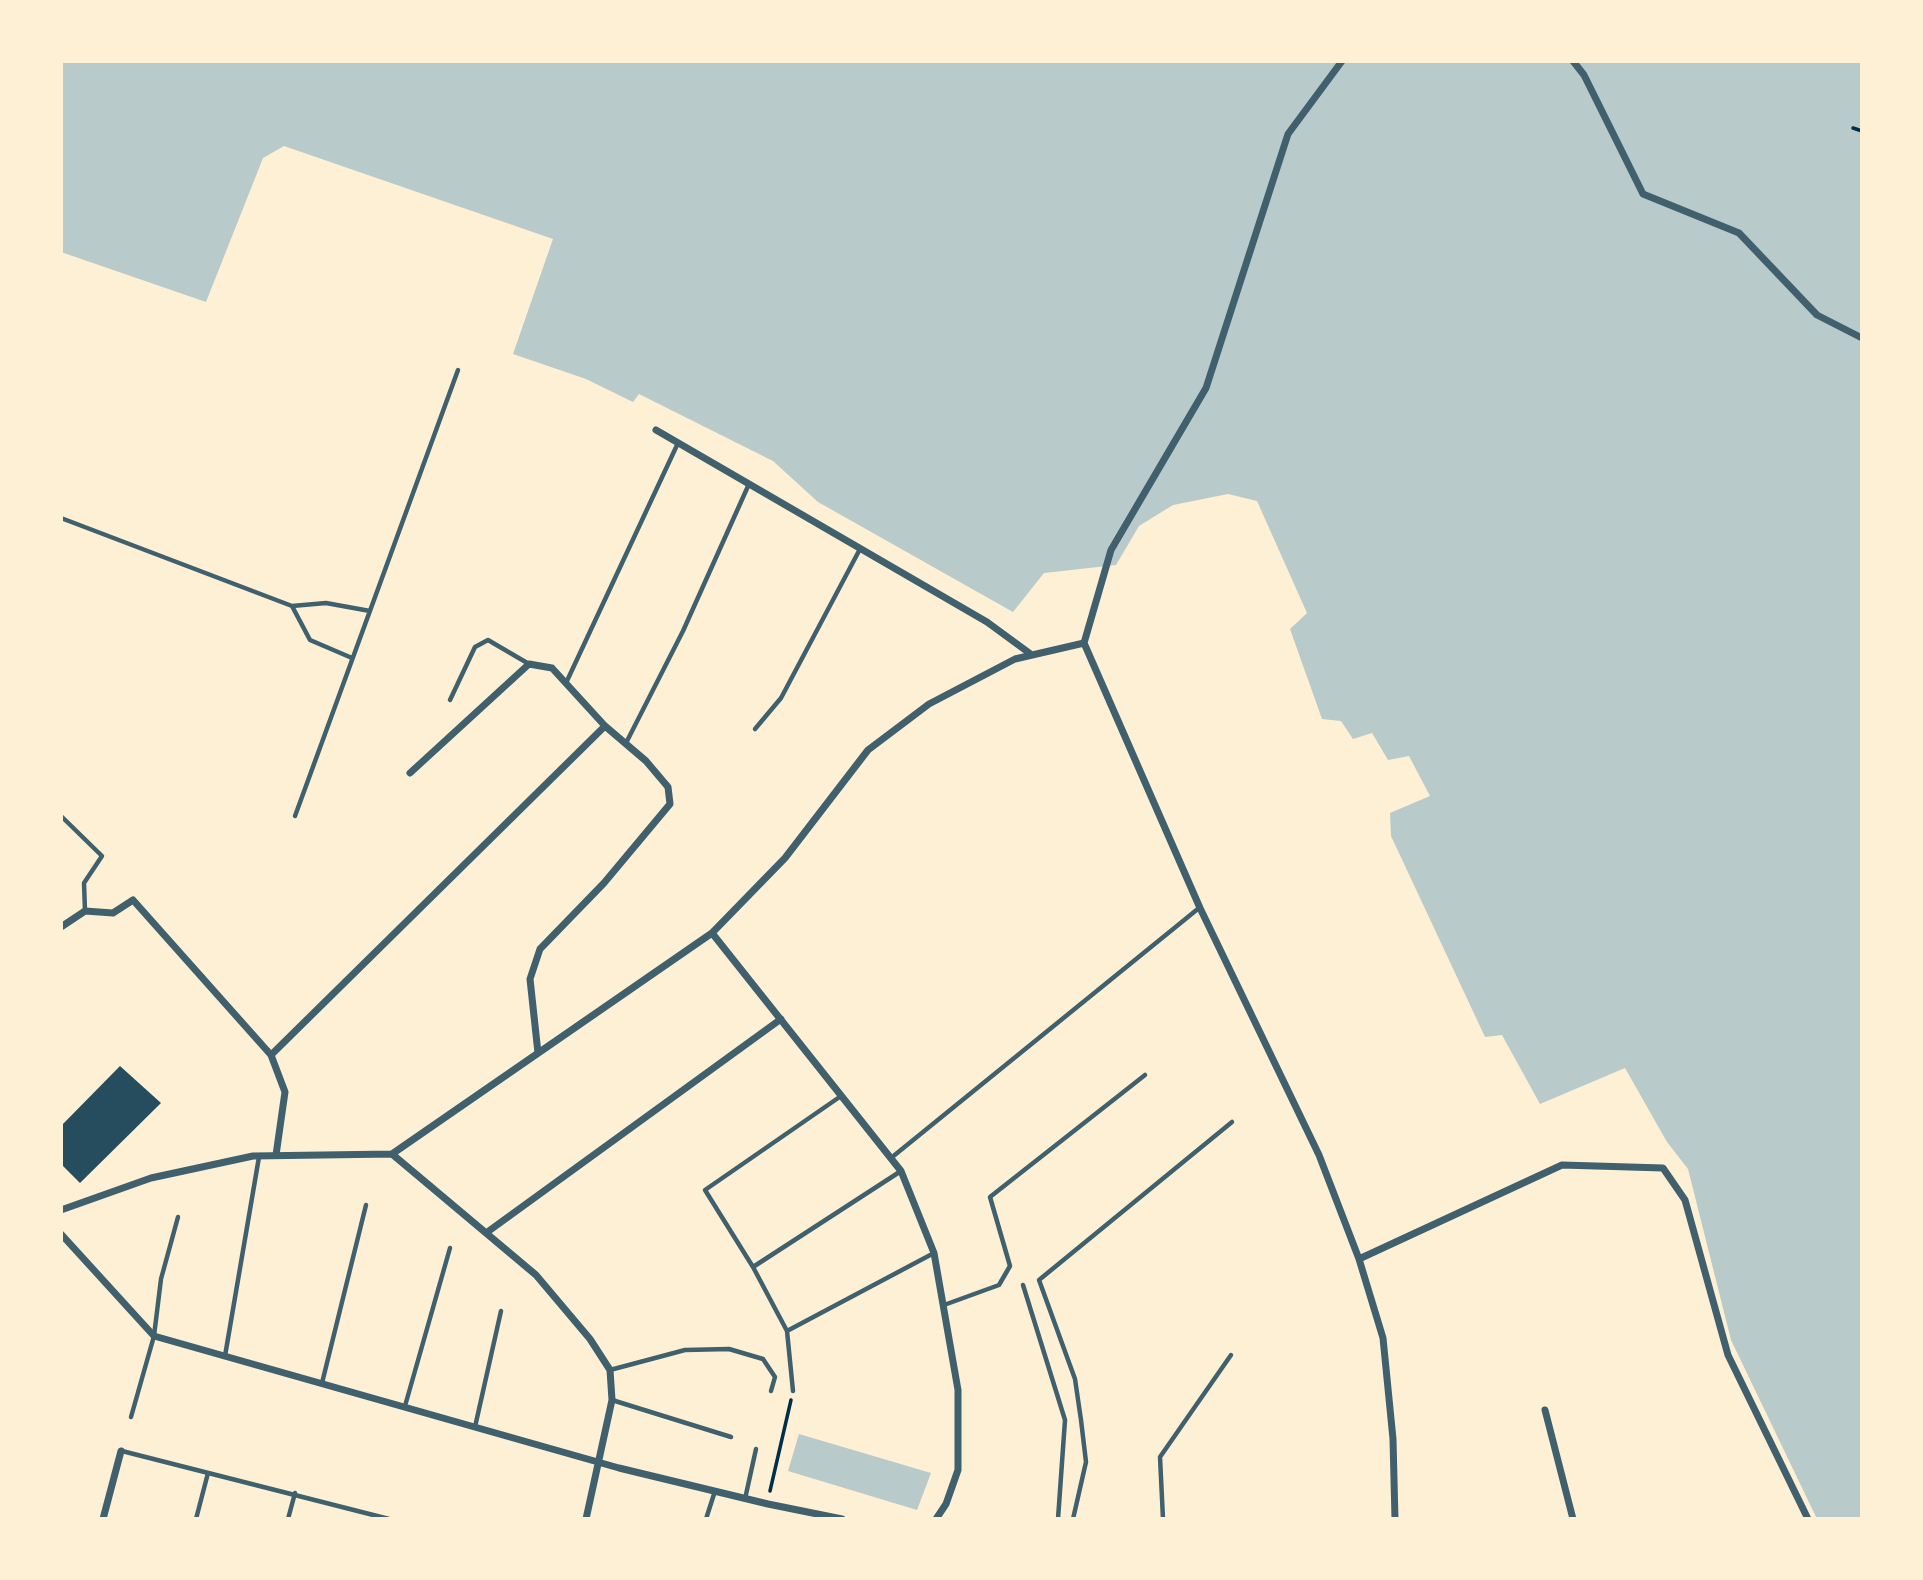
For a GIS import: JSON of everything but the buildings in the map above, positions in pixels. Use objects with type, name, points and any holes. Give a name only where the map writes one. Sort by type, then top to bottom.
[{"type":"street","points":[[1342,61],[1288,134],[1206,388],[1111,550],[1084,643],[1200,908],[1319,1155],[1359,1259],[1383,1338],[1393,1439],[1395,1519]]},
{"type":"street","points":[[1573,61],[1591,87],[1643,194],[1739,233],[1817,315],[1862,338]]},
{"type":"street","points":[[656,430],[987,622],[1032,655]]},
{"type":"street","points":[[61,1210],[150,1178],[259,1156],[392,1154],[712,933],[785,858],[868,750],[929,704],[1015,659],[1084,643]]},
{"type":"street","points":[[410,773],[529,664],[552,668],[605,726],[646,761],[668,787],[670,804],[604,883],[540,949],[530,979],[538,1053]]},
{"type":"street","points":[[271,1055],[605,726]]},
{"type":"street","points":[[61,927],[85,911],[113,914],[133,900],[271,1055],[285,1092],[276,1155]]},
{"type":"street","points":[[712,933],[901,1171],[934,1253],[958,1390],[958,1470],[946,1504],[936,1519]]},
{"type":"street","points":[[486,1233],[780,1019]]},
{"type":"street","points":[[392,1154],[536,1275],[590,1339],[610,1370],[612,1400],[586,1519]]},
{"type":"street","points":[[1359,1259],[1562,1165],[1663,1168],[1685,1200],[1728,1355],[1808,1519]]},
{"type":"street","points":[[61,1234],[154,1336],[599,1462],[745,1499],[842,1519]]},
{"type":"street","points":[[1545,1410],[1573,1519]]},
{"type":"street","points":[[103,1519],[121,1451]]},
{"type":"lane","points":[[295,816],[458,370]]},
{"type":"lane","points":[[566,682],[678,443]]},
{"type":"lane","points":[[625,744],[682,631],[750,484]]},
{"type":"lane","points":[[61,518],[292,606],[326,603],[370,611]]},
{"type":"lane","points":[[755,729],[781,698],[860,548]]},
{"type":"lane","points":[[292,606],[310,640],[353,658]]},
{"type":"lane","points":[[450,700],[475,647],[488,640],[529,664]]},
{"type":"lane","points":[[61,816],[102,856],[84,883],[85,911]]},
{"type":"lane","points":[[891,1158],[1200,908]]},
{"type":"lane","points":[[943,1306],[999,1285],[1010,1266],[990,1198],[1145,1075]]},
{"type":"lane","points":[[793,1391],[788,1331],[753,1267],[705,1190],[841,1095]]},
{"type":"lane","points":[[1073,1519],[1086,1462],[1075,1379],[1040,1280],[1232,1122]]},
{"type":"lane","points":[[225,1356],[259,1156]]},
{"type":"lane","points":[[753,1267],[901,1171]]},
{"type":"lane","points":[[321,1384],[366,1205]]},
{"type":"lane","points":[[131,1417],[154,1336],[161,1279],[178,1217]]},
{"type":"lane","points":[[405,1407],[450,1248]]},
{"type":"lane","points":[[788,1331],[934,1253]]},
{"type":"lane","points":[[1023,1285],[1065,1420],[1058,1519]]},
{"type":"lane","points":[[475,1427],[501,1311]]},
{"type":"lane","points":[[610,1370],[684,1350],[729,1349],[763,1359],[775,1377],[771,1391]]},
{"type":"lane","points":[[1163,1519],[1160,1457],[1231,1355]]},
{"type":"lane","points":[[612,1400],[731,1437]]},
{"type":"lane","points":[[745,1499],[756,1449]]},
{"type":"lane","points":[[121,1451],[389,1519]]},
{"type":"lane","points":[[196,1519],[208,1473]]},
{"type":"lane","points":[[706,1519],[715,1491]]},
{"type":"lane","points":[[288,1519],[295,1493]]},
{"type":"path","points":[[1853,128],[1862,131]]},
{"type":"path","points":[[768,1504],[793,1391]]},
{"type":"shaded area","points":[[61,61],[1860,61],[1862,1519],[1817,1519],[1731,1340],[1688,1169],[1667,1142],[1625,1068],[1540,1104],[1502,1035],[1485,1037],[1391,836],[1390,813],[1430,796],[1409,756],[1388,760],[1372,733],[1353,739],[1341,721],[1322,719],[1290,629],[1307,613],[1257,501],[1228,494],[1173,505],[1139,526],[1116,565],[1044,573],[1013,612],[818,502],[773,461],[639,394],[633,402],[586,379],[513,354],[553,239],[284,146],[263,158],[206,302],[61,252]]},
{"type":"shaded area","points":[[799,1434],[931,1473],[917,1510],[788,1471]]}]
